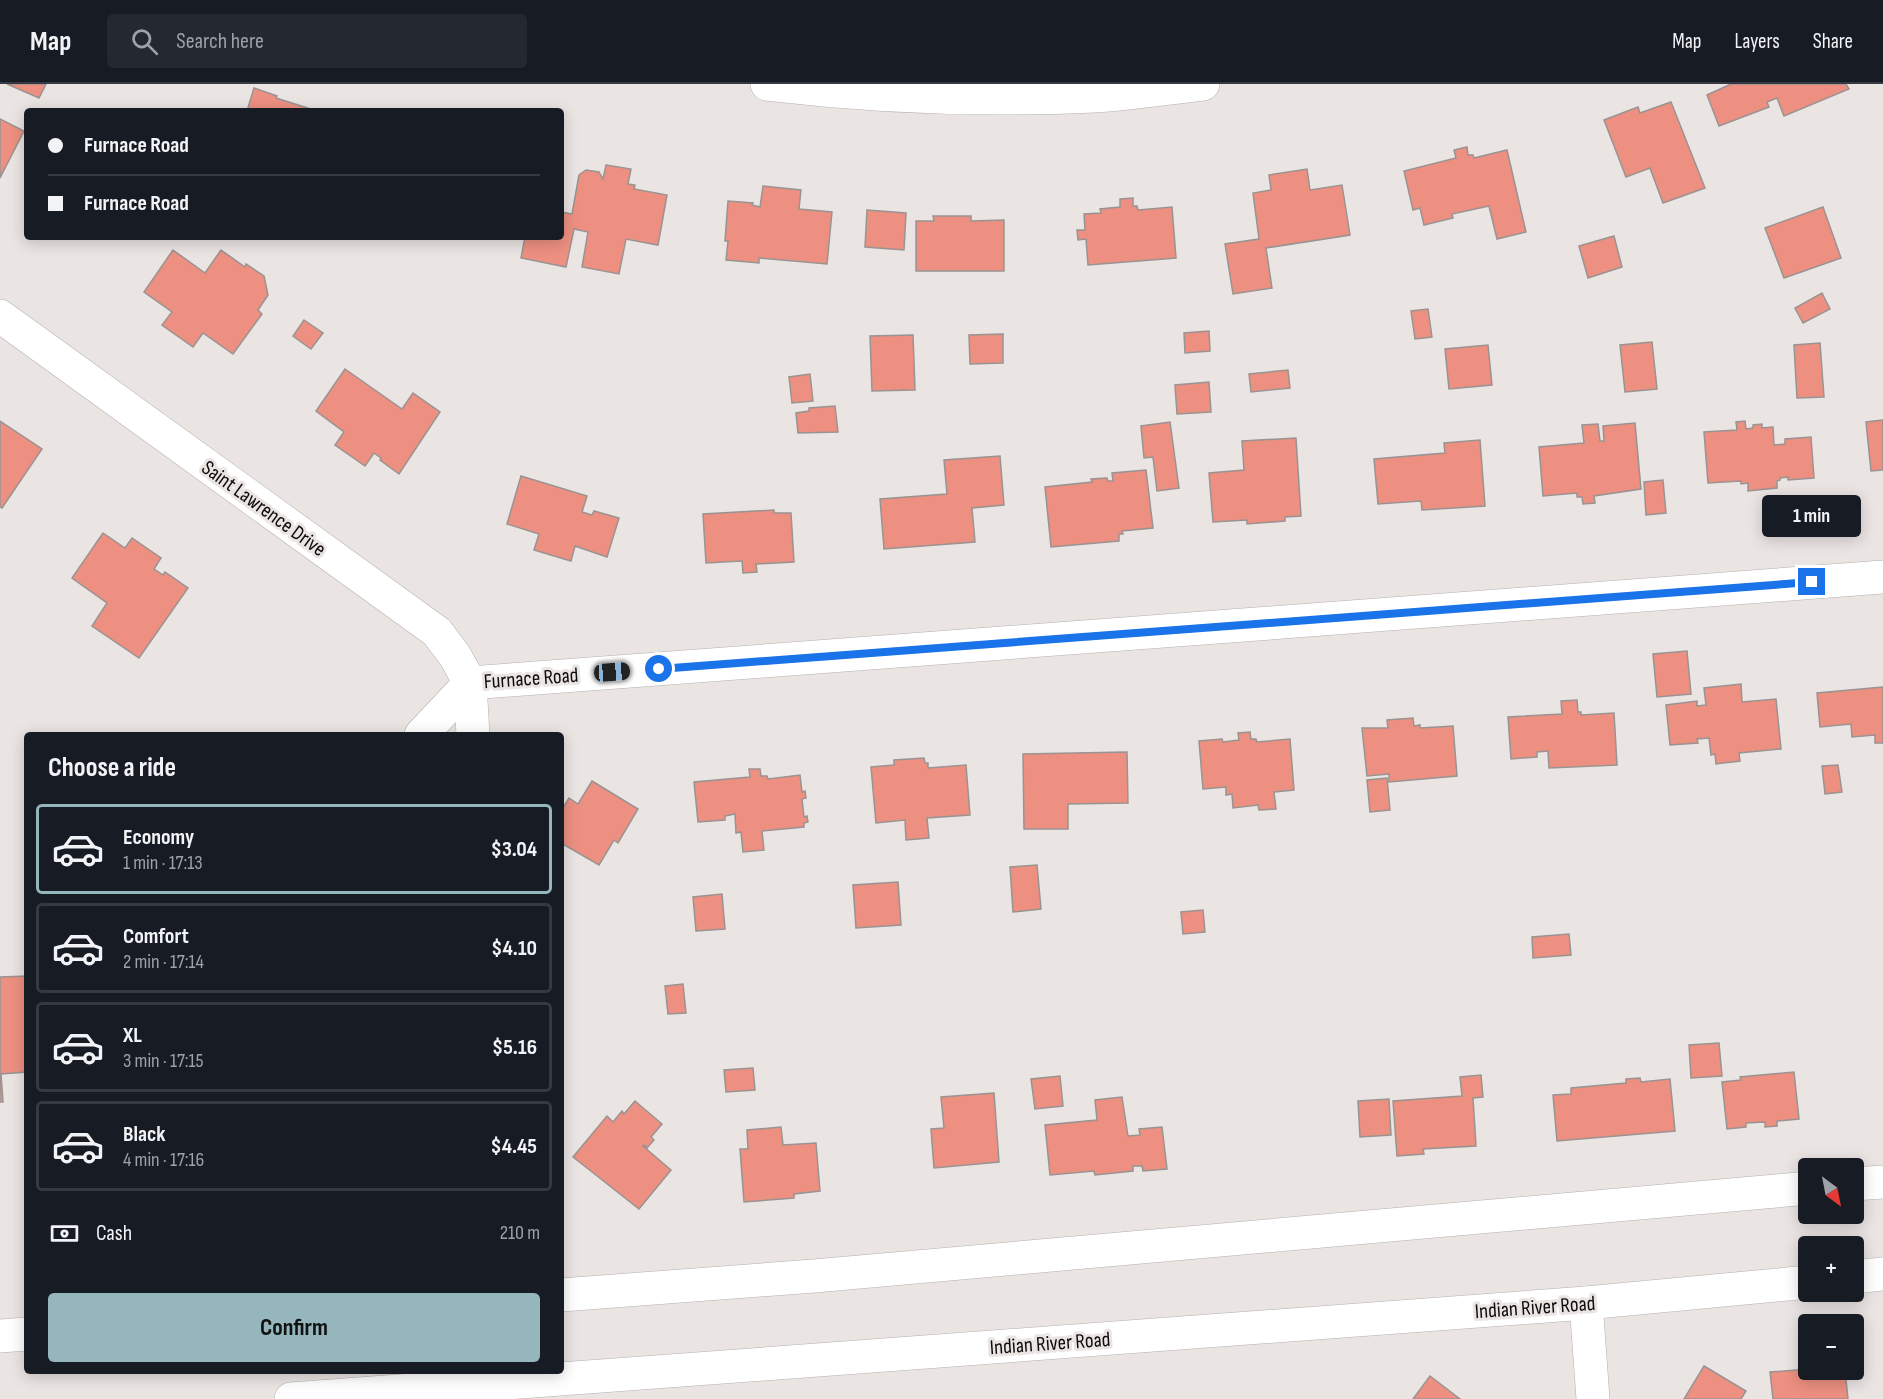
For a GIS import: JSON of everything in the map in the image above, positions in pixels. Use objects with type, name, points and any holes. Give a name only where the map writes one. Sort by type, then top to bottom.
[{"type":"main road","points":[[767,84],[828,92],[902,97],[999,99],[1097,96],[1203,84]]},
{"type":"main road","name":"Saint Lawrence Drive","points":[[0,316],[437,632],[455,656],[470,683],[474,732]]},
{"type":"main road","name":"Furnace Road","points":[[470,683],[1883,577]]},
{"type":"main road","points":[[424,732],[470,683]]},
{"type":"main road","points":[[1864,1183],[1883,1182]]},
{"type":"main road","points":[[564,1295],[814,1276],[1798,1189]]},
{"type":"main road","points":[[1864,1276],[1883,1274]]},
{"type":"main road","name":"Indian River Road","points":[[291,1399],[512,1385],[1586,1303],[1798,1282]]},
{"type":"main road","points":[[1586,1303],[1593,1399]]},
{"type":"main road","points":[[0,1336],[24,1334]]},
{"type":"building","points":[[7,84],[46,84],[39,98]]},
{"type":"building","points":[[1731,84],[1846,84],[1849,89],[1784,116],[1777,98],[1767,102],[1769,107],[1719,126],[1707,95]]},
{"type":"building","points":[[254,88],[308,108],[248,108]]},
{"type":"building","points":[[1671,102],[1705,188],[1663,203],[1650,168],[1626,177],[1604,120],[1638,107],[1640,113]]},
{"type":"building","points":[[0,119],[24,131],[0,178]]},
{"type":"building","points":[[1467,147],[1468,155],[1473,155],[1474,158],[1507,150],[1526,232],[1497,239],[1489,206],[1452,214],[1453,218],[1424,225],[1420,208],[1413,210],[1404,171],[1456,158],[1454,150]]},
{"type":"building","points":[[606,165],[631,169],[628,184],[635,185],[634,189],[667,195],[658,245],[626,239],[619,274],[582,267],[588,232],[574,229],[566,267],[521,258],[524,240],[564,240],[564,213],[572,214],[579,175],[586,170],[599,172],[603,179]]},
{"type":"building","points":[[1307,169],[1310,190],[1342,185],[1350,235],[1266,248],[1272,288],[1233,294],[1225,244],[1259,239],[1253,193],[1271,190],[1269,175]]},
{"type":"building","points":[[763,186],[801,190],[799,209],[832,212],[827,264],[759,258],[759,263],[726,260],[728,201],[753,203],[752,205],[760,207]]},
{"type":"building","points":[[1133,198],[1133,206],[1137,206],[1138,210],[1172,207],[1176,258],[1088,265],[1086,239],[1078,240],[1077,230],[1085,230],[1084,214],[1101,213],[1100,209],[1120,207],[1120,199]]},
{"type":"building","points":[[1823,207],[1841,258],[1784,278],[1765,228]]},
{"type":"building","points":[[867,210],[906,213],[904,250],[865,247]]},
{"type":"building","points":[[933,216],[971,216],[971,221],[1004,220],[1004,271],[916,271],[916,221],[934,221]]},
{"type":"building","points":[[1614,236],[1622,267],[1588,278],[1579,246]]},
{"type":"building","points":[[173,250],[205,273],[221,250],[245,267],[246,264],[264,276],[268,295],[258,310],[262,314],[233,354],[203,333],[193,347],[162,325],[172,312],[144,292]]},
{"type":"building","points":[[1822,293],[1830,309],[1803,323],[1795,308]]},
{"type":"building","points":[[1428,309],[1432,337],[1415,339],[1411,311]]},
{"type":"building","points":[[304,320],[323,333],[311,349],[293,336]]},
{"type":"building","points":[[1209,331],[1210,351],[1185,353],[1184,333]]},
{"type":"building","points":[[1003,334],[1003,363],[970,364],[969,335]]},
{"type":"building","points":[[913,335],[915,390],[872,391],[870,336]]},
{"type":"building","points":[[1652,342],[1657,389],[1625,392],[1620,345]]},
{"type":"building","points":[[1820,343],[1824,397],[1797,398],[1794,345]]},
{"type":"building","points":[[1488,345],[1492,385],[1449,389],[1445,349]]},
{"type":"building","points":[[345,369],[402,409],[413,393],[440,412],[399,474],[374,453],[365,466],[335,445],[344,432],[316,411]]},
{"type":"building","points":[[1288,370],[1290,388],[1251,392],[1249,374]]},
{"type":"building","points":[[810,374],[813,401],[792,403],[789,377]]},
{"type":"building","points":[[1209,382],[1211,412],[1177,414],[1175,385]]},
{"type":"building","points":[[835,406],[838,432],[798,433],[796,413],[809,411],[809,408]]},
{"type":"building","points":[[1883,420],[1883,470],[1871,471],[1866,422]]},
{"type":"building","points":[[0,421],[42,449],[2,508],[0,507]]},
{"type":"building","points":[[1745,421],[1746,429],[1762,424],[1762,428],[1773,427],[1774,445],[1785,444],[1785,439],[1811,437],[1814,478],[1788,480],[1788,477],[1780,478],[1777,481],[1777,488],[1748,491],[1748,483],[1741,484],[1741,481],[1708,483],[1704,432],[1737,430],[1736,422]]},
{"type":"building","points":[[1170,422],[1179,488],[1157,491],[1153,457],[1144,458],[1141,426]]},
{"type":"building","points":[[1635,423],[1641,489],[1594,496],[1595,503],[1583,504],[1582,497],[1577,497],[1577,493],[1543,496],[1539,447],[1584,443],[1582,425],[1598,424],[1600,441],[1604,441],[1603,426]]},
{"type":"building","points":[[1296,438],[1301,516],[1285,517],[1285,521],[1247,524],[1247,520],[1213,522],[1209,473],[1244,470],[1242,441]]},
{"type":"building","points":[[1480,440],[1485,506],[1422,510],[1421,501],[1378,504],[1374,459],[1445,453],[1444,443]]},
{"type":"building","points":[[1000,456],[1004,505],[972,508],[975,542],[884,549],[880,499],[947,494],[944,460]]},
{"type":"building","points":[[1146,470],[1153,528],[1122,531],[1123,534],[1119,534],[1119,541],[1051,547],[1045,487],[1092,482],[1091,479],[1107,478],[1108,481],[1113,481],[1112,473]]},
{"type":"building","points":[[521,476],[587,496],[582,512],[592,515],[594,511],[619,518],[607,557],[575,546],[571,561],[534,550],[539,534],[507,524]]},
{"type":"building","points":[[1663,480],[1666,513],[1646,515],[1644,482]]},
{"type":"building","points":[[774,510],[774,513],[791,513],[794,562],[756,564],[757,572],[743,573],[742,561],[706,563],[703,514]]},
{"type":"building","points":[[103,533],[125,548],[132,538],[161,558],[154,569],[163,575],[165,572],[188,588],[139,658],[92,626],[107,603],[72,578]]},
{"type":"building","points":[[1687,651],[1691,694],[1657,697],[1653,654]]},
{"type":"building","points":[[1741,684],[1742,702],[1776,699],[1781,749],[1739,753],[1740,761],[1716,764],[1715,754],[1711,755],[1709,738],[1697,739],[1698,743],[1670,745],[1666,705],[1697,701],[1697,706],[1706,705],[1704,688]]},
{"type":"building","points":[[1883,687],[1883,743],[1875,743],[1875,735],[1852,737],[1851,724],[1820,727],[1817,693]]},
{"type":"building","points":[[1577,700],[1578,712],[1581,712],[1581,715],[1614,713],[1617,765],[1549,768],[1548,751],[1537,752],[1537,757],[1511,759],[1508,717],[1562,714],[1561,701]]},
{"type":"building","points":[[1413,718],[1414,726],[1420,725],[1420,728],[1453,726],[1457,776],[1389,782],[1389,774],[1367,776],[1362,728],[1388,728],[1387,720]]},
{"type":"building","points":[[1250,732],[1251,739],[1256,739],[1257,742],[1290,739],[1294,790],[1274,792],[1276,809],[1259,810],[1258,805],[1233,808],[1232,794],[1226,795],[1226,787],[1203,789],[1199,741],[1239,740],[1238,733]]},
{"type":"building","points":[[1127,752],[1128,803],[1068,804],[1068,829],[1024,829],[1023,754]]},
{"type":"building","points":[[924,758],[925,763],[928,763],[928,768],[966,765],[970,815],[927,818],[929,838],[906,840],[905,820],[876,823],[871,767],[894,765],[894,760]]},
{"type":"building","points":[[1838,765],[1842,792],[1825,794],[1822,766]]},
{"type":"building","points":[[749,769],[760,769],[761,776],[767,776],[768,779],[800,775],[802,792],[805,791],[806,798],[802,799],[804,817],[807,816],[808,822],[804,823],[804,827],[762,831],[764,850],[743,852],[741,832],[736,833],[735,814],[725,816],[725,820],[698,822],[694,782],[750,777]]},
{"type":"building","points":[[1387,778],[1390,810],[1370,812],[1367,780]]},
{"type":"building","points":[[592,781],[638,809],[618,843],[614,840],[599,865],[564,845],[564,806],[569,798],[578,804]]},
{"type":"building","points":[[1037,865],[1041,909],[1013,912],[1010,867]]},
{"type":"building","points":[[898,882],[901,925],[856,928],[853,885]]},
{"type":"building","points":[[722,894],[725,929],[696,931],[693,897]]},
{"type":"building","points":[[1203,910],[1205,932],[1183,934],[1181,912]]},
{"type":"building","points":[[1569,934],[1571,955],[1533,958],[1532,937]]},
{"type":"building","points":[[24,976],[24,1072],[1,1074],[3,1102],[0,1102],[0,977]]},
{"type":"building","points":[[683,984],[686,1013],[668,1014],[665,986]]},
{"type":"building","points":[[1719,1043],[1722,1076],[1691,1078],[1689,1045]]},
{"type":"building","points":[[753,1068],[755,1090],[726,1092],[724,1070]]},
{"type":"building","points":[[1794,1072],[1799,1119],[1777,1121],[1777,1126],[1765,1127],[1765,1122],[1746,1123],[1746,1127],[1727,1129],[1722,1082],[1741,1080],[1740,1077]]},
{"type":"building","points":[[1481,1075],[1483,1097],[1473,1098],[1476,1146],[1423,1149],[1424,1154],[1397,1156],[1393,1101],[1462,1096],[1460,1077]]},
{"type":"building","points":[[1060,1076],[1063,1106],[1035,1109],[1031,1079]]},
{"type":"building","points":[[1640,1078],[1641,1082],[1670,1079],[1675,1131],[1557,1141],[1553,1095],[1571,1094],[1571,1088],[1626,1083],[1626,1079]]},
{"type":"building","points":[[994,1093],[999,1162],[934,1168],[931,1129],[944,1128],[941,1097]]},
{"type":"building","points":[[1122,1097],[1128,1136],[1140,1135],[1139,1129],[1162,1127],[1167,1169],[1143,1171],[1142,1166],[1133,1166],[1133,1171],[1095,1175],[1094,1171],[1050,1175],[1045,1125],[1097,1120],[1095,1100]]},
{"type":"building","points":[[1389,1099],[1391,1135],[1360,1137],[1358,1101]]},
{"type":"building","points":[[635,1101],[662,1124],[651,1137],[654,1140],[647,1148],[643,1146],[671,1170],[639,1209],[573,1157],[607,1116],[613,1122],[622,1111],[624,1114]]},
{"type":"building","points":[[781,1127],[783,1145],[816,1143],[820,1191],[794,1194],[794,1198],[744,1202],[740,1149],[748,1149],[747,1130]]},
{"type":"building","points":[[1704,1366],[1746,1391],[1741,1399],[1684,1399]]},
{"type":"building","points":[[1798,1370],[1798,1380],[1846,1380],[1848,1399],[1773,1399],[1770,1372]]},
{"type":"building","points":[[1430,1376],[1460,1399],[1413,1399]]},
{"type":"route","points":[[659,669],[1812,582]]}]
